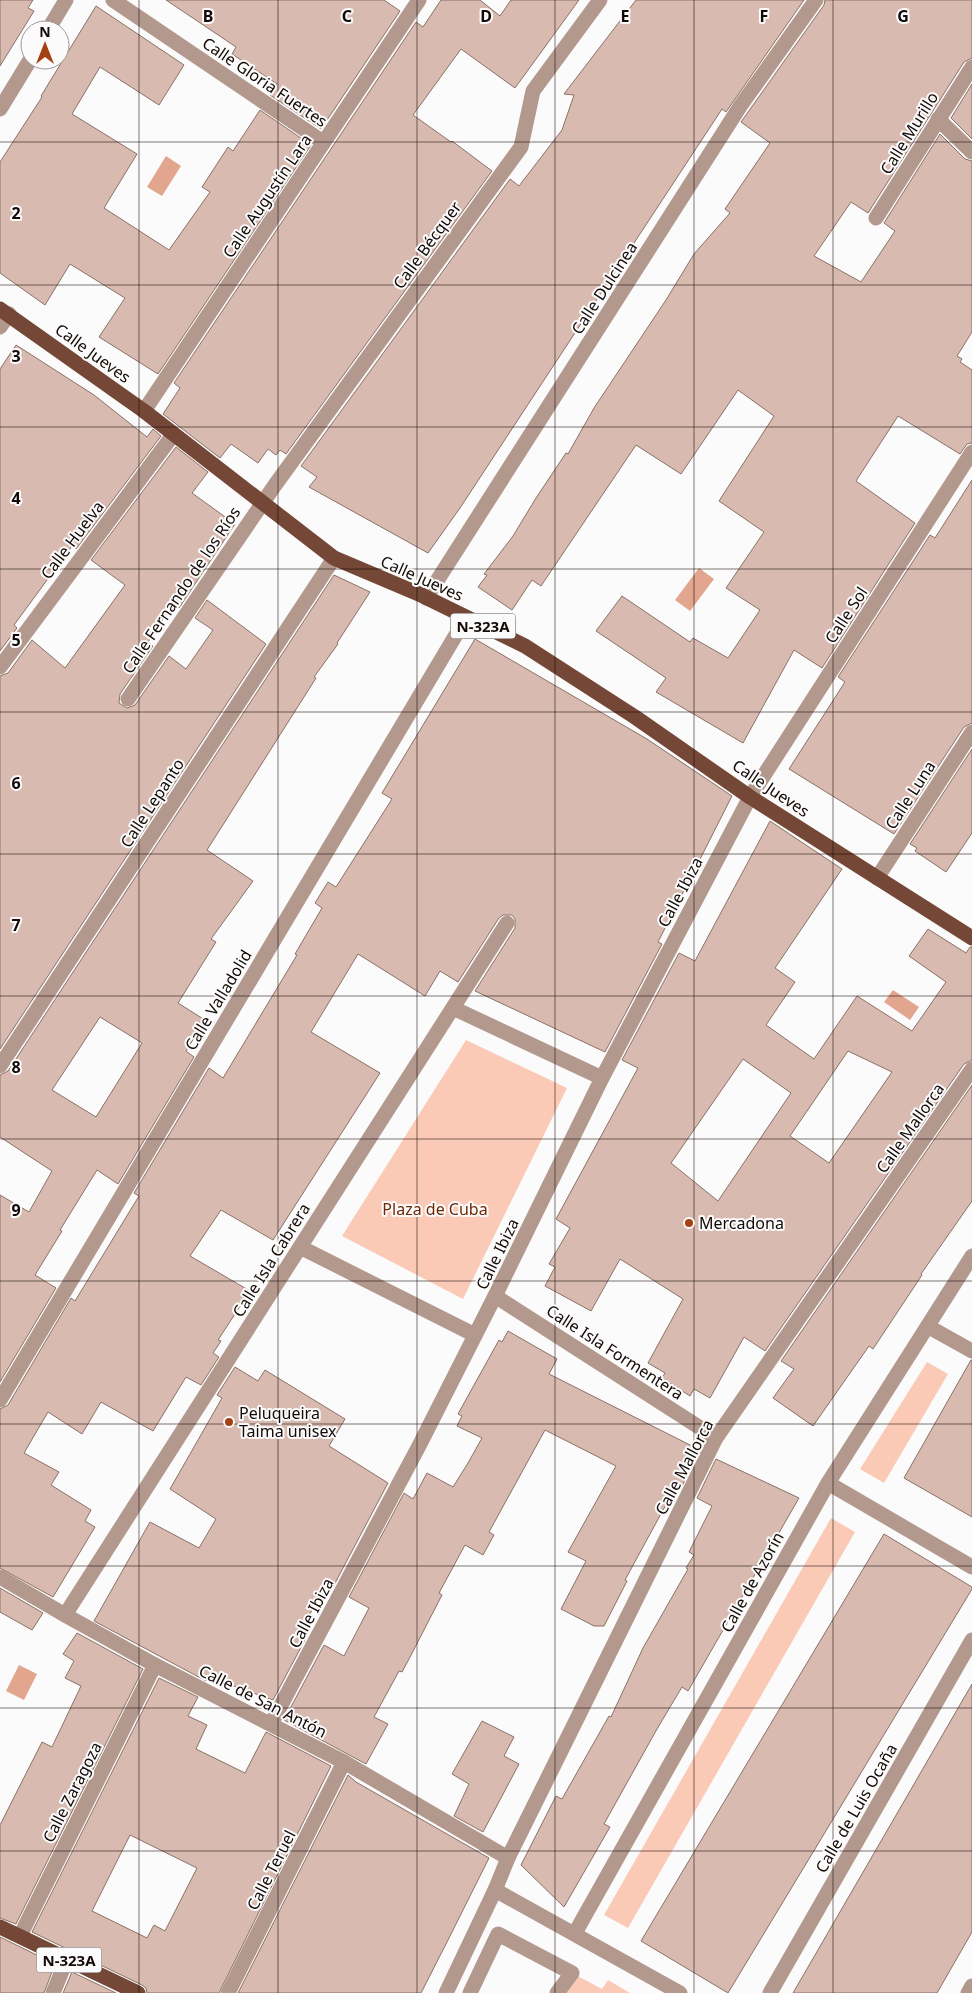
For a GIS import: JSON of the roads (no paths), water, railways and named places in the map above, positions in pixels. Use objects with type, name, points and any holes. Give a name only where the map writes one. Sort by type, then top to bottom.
[{"type":"main road","name":"Calle Jueves","points":[[4,311],[144,411],[173,435],[263,501],[334,558],[426,598],[525,646],[635,717],[750,797],[972,938]]},
{"type":"main road","name":"N-323A","points":[[0,1928],[138,1993]]},
{"type":"street","points":[[54,20],[66,0]]},
{"type":"street","name":"Calle Gloria Fuertes","points":[[112,0],[323,142]]},
{"type":"street","name":"Calle Bécquer","points":[[263,501],[521,147],[533,91],[600,0]]},
{"type":"street","name":"Calle Dulcinea","points":[[426,598],[741,105],[816,0]]},
{"type":"street","name":"Calle Augustín Lara","points":[[144,411],[415,2]]},
{"type":"street","name":"Calle Murillo","points":[[876,218],[972,67]]},
{"type":"street","points":[[0,109],[24,70]]},
{"type":"street","points":[[938,119],[972,152]]},
{"type":"street","points":[[0,327],[4,311]]},
{"type":"street","name":"Calle Huelva","points":[[0,667],[173,435]]},
{"type":"street","name":"Calle Sol","points":[[750,797],[972,452]]},
{"type":"street","name":"Calle Fernando de los Ríos","points":[[128,699],[263,501]]},
{"type":"street","name":"Calle Lepanto","points":[[0,1066],[334,558]]},
{"type":"street","name":"Calle Valladolid","points":[[0,1400],[466,618]]},
{"type":"street","name":"Calle Luna","points":[[877,878],[972,732]]},
{"type":"street","name":"Calle Ibiza","points":[[271,1724],[420,1444],[602,1078],[750,797]]},
{"type":"street","name":"Calle Isla Cabrera","points":[[65,1615],[506,923]]},
{"type":"street","points":[[453,1008],[602,1078]]},
{"type":"street","name":"Calle Mallorca","points":[[446,1993],[495,1890],[508,1858],[716,1438],[972,1069]]},
{"type":"street","points":[[300,1247],[475,1335]]},
{"type":"street","name":"Calle de Azorín","points":[[575,1933],[828,1483],[929,1327],[972,1256]]},
{"type":"street","name":"Calle Isla Formentera","points":[[495,1296],[716,1438]]},
{"type":"street","points":[[929,1327],[972,1351]]},
{"type":"street","points":[[828,1483],[972,1567]]},
{"type":"street","name":"Calle de San Antón","points":[[0,1577],[155,1665],[344,1762],[508,1858]]},
{"type":"street","name":"Calle de Luis Ocaña","points":[[770,1993],[972,1640]]},
{"type":"street","name":"Calle Zaragoza","points":[[20,1936],[155,1665]]},
{"type":"street","name":"Calle Teruel","points":[[228,1993],[344,1762]]},
{"type":"street","points":[[495,1890],[680,1993]]},
{"type":"street","points":[[470,1993],[498,1934],[572,1973],[557,1993]]},
{"type":"street","points":[[53,1993],[67,1959]]},
{"type":"street","points":[[968,1993],[972,1986]]},
{"type":"place","name":"Mercadona","points":[[689,1223]]},
{"type":"place","name":"Peluqueira Taima unisex","points":[[229,1422]]},
{"type":"park label","name":"Plaza de Cuba","points":[[435,1209]]}]
